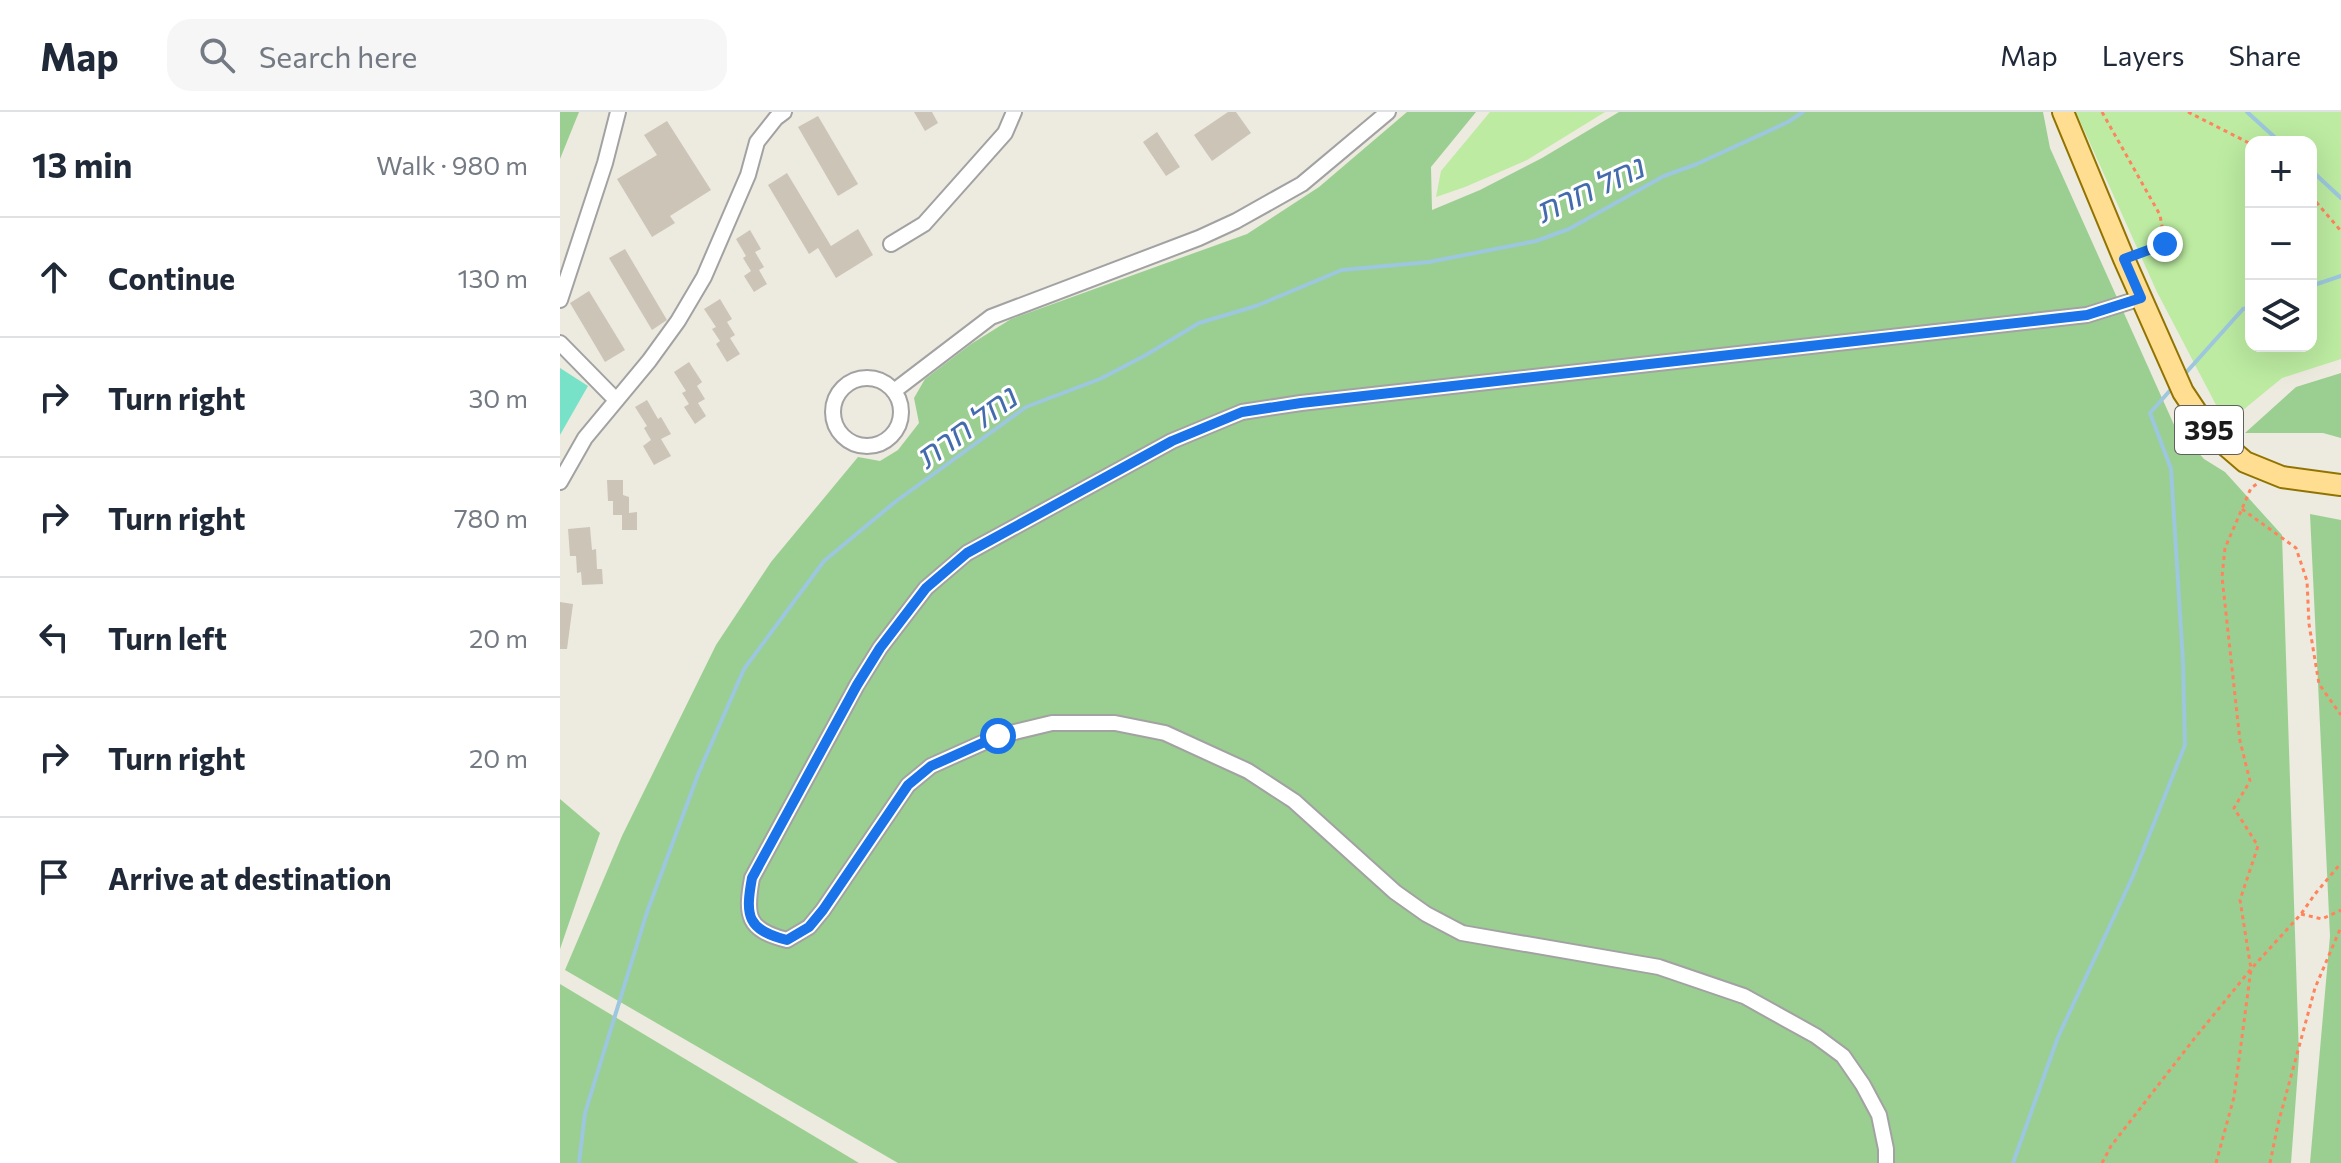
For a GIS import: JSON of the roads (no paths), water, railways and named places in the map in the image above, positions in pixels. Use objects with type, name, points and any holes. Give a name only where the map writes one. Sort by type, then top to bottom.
[{"type":"main road","name":"395","points":[[2063,112],[2183,392],[2209,431],[2245,462],[2282,477],[2341,485]]},
{"type":"street","points":[[560,300],[605,163],[618,112]]},
{"type":"street","points":[[560,482],[585,438],[678,321],[704,277],[748,175],[757,142],[784,112]]},
{"type":"street","points":[[891,244],[924,224],[1005,133],[1014,112]]},
{"type":"street","points":[[894,391],[991,317],[1199,238],[1302,184],[1388,112]]},
{"type":"street","points":[[1886,1163],[1879,1115],[1863,1085],[1843,1056],[1816,1036],[1744,996],[1659,967],[1462,933],[1426,914],[1395,892],[1294,801],[1248,771],[1165,733],[1115,723],[1052,723],[998,736],[931,766],[908,785],[809,927],[787,940],[766,935],[754,923],[747,904],[752,878],[857,685],[880,648],[926,588],[967,553],[1172,441],[1228,417],[1301,403],[2087,315],[2141,298]]},
{"type":"street","points":[[560,343],[616,400]]},
{"type":"street","points":[[862,377],[874,378],[894,391],[902,413],[893,435],[882,444],[870,447],[858,445],[838,432],[833,422],[835,398],[851,381],[862,377]]},
{"type":"waterway","name":"נחל חרת","points":[[579,1163],[585,1113],[647,912],[699,772],[744,669],[824,561],[895,502],[1026,407],[1100,379],[1199,323],[1256,306],[1342,270],[1429,262],[1536,241],[1569,229],[1664,176],[1697,164],[1803,112]]},
{"type":"waterway","points":[[2247,112],[2273,136]]},
{"type":"waterway","points":[[2317,176],[2341,198]]},
{"type":"waterway","points":[[2317,284],[2341,276]]},
{"type":"waterway","points":[[2183,376],[2245,308]]},
{"type":"waterway","points":[[2013,1163],[2058,1037],[2133,876],[2185,745],[2171,469],[2150,413],[2174,386]]}]
